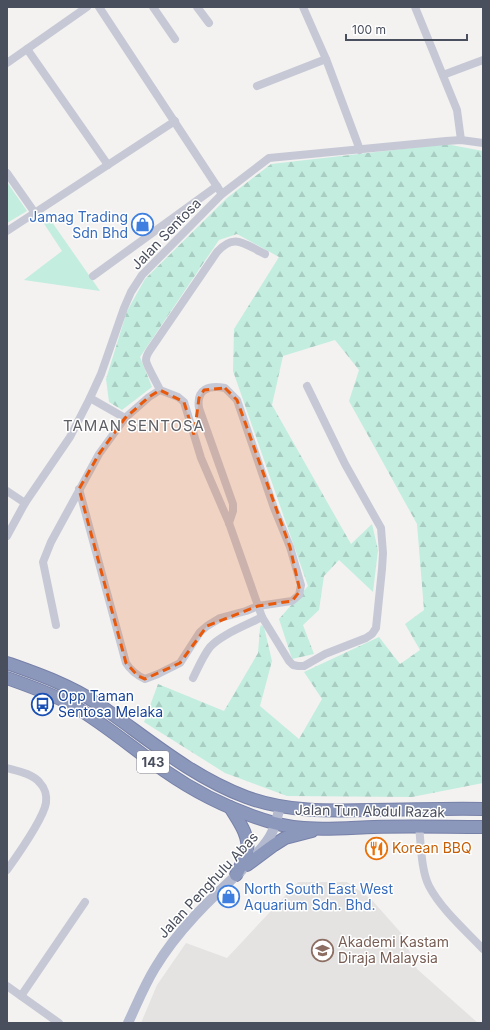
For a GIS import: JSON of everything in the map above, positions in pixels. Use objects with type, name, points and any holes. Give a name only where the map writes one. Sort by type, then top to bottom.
[{"type":"highway","name":"Jalan Tun Abdul Razak","points":[[7,663],[70,687],[97,703],[174,760],[207,780],[245,797],[263,803],[318,811],[483,809]]},
{"type":"highway","name":"Jalan Tun Abdul Razak","points":[[7,678],[55,697],[73,706],[99,722],[166,772],[197,791],[276,824],[325,828],[419,826],[483,827]]},
{"type":"highway","points":[[467,809],[483,805]]},
{"type":"highway","points":[[230,806],[244,832],[248,845],[247,852],[236,875]]},
{"type":"highway","points":[[247,865],[285,838],[325,828]]},
{"type":"main road","name":"Jalan Penghulu Abas","points":[[128,1023],[144,987],[166,952],[181,933],[247,865],[268,841],[276,824],[280,806]]},
{"type":"street","points":[[7,63],[87,7]]},
{"type":"street","points":[[99,7],[222,194]]},
{"type":"street","points":[[153,7],[175,39]]},
{"type":"street","points":[[197,7],[209,23]]},
{"type":"street","points":[[303,7],[326,59],[360,150]]},
{"type":"street","points":[[415,7],[457,110],[461,140]]},
{"type":"street","points":[[27,49],[108,165]]},
{"type":"street","points":[[257,86],[326,59]]},
{"type":"street","points":[[443,75],[483,60]]},
{"type":"street","points":[[7,231],[175,121]]},
{"type":"street","name":"Jalan Sentosa","points":[[7,536],[25,503],[70,437],[90,398],[101,374],[124,308],[135,286],[142,275],[222,194],[269,158],[461,140],[483,143]]},
{"type":"street","points":[[7,173],[35,213]]},
{"type":"street","points":[[94,276],[217,186]]},
{"type":"street","points":[[265,254],[236,240],[223,246],[217,252],[146,358],[147,365],[160,390],[178,397],[184,402],[201,458],[229,523],[262,617],[289,661],[293,665],[298,666],[304,666],[325,654],[366,638],[372,634],[376,628],[383,553],[380,528],[307,386]]},
{"type":"street","points":[[79,490],[126,663],[138,676],[145,679],[180,663],[200,632],[220,618],[258,606],[292,601],[299,595],[301,585],[290,547],[274,508],[237,400],[225,388],[211,387],[204,390],[198,403],[233,504],[233,511],[229,523]]},
{"type":"street","points":[[56,625],[43,562],[50,542],[99,454],[125,418],[149,397],[160,390]]},
{"type":"street","points":[[90,398],[125,418]]},
{"type":"street","points":[[7,491],[25,503]]},
{"type":"street","points":[[193,678],[207,651],[212,646],[220,639],[262,617]]},
{"type":"street","points":[[7,768],[32,776],[40,782],[45,792],[46,804],[26,842],[7,870]]},
{"type":"street","points":[[419,826],[423,865],[429,886],[449,914],[483,949]]},
{"type":"street","points":[[21,996],[85,902]]},
{"type":"street","points":[[7,986],[59,1023]]},
{"type":"highlighted area","points":[[225,388],[237,400],[290,547],[300,591],[292,601],[258,606],[207,626],[180,663],[145,679],[138,676],[126,663],[79,489],[99,454],[125,418],[149,397],[160,390],[184,402],[194,435],[199,398],[204,390]]},
{"type":"shaded area","name":"Akademi Kastam Diraja Malaysia","points":[[298,882],[347,882],[371,899],[402,934],[417,969],[478,1023],[141,1023],[157,985],[186,943],[227,958]]},
{"type":"green space","points":[[446,144],[483,151],[483,783],[412,797],[287,796],[225,773],[144,722],[158,684],[224,711],[258,653],[261,625],[264,627],[272,661],[260,706],[299,739],[322,699],[304,672],[379,637],[400,664],[420,650],[405,624],[424,610],[417,524],[349,401],[359,370],[335,340],[283,356],[272,405],[351,544],[372,524],[378,550],[373,592],[339,560],[324,576],[319,610],[303,625],[314,654],[292,659],[279,619],[308,586],[233,371],[234,329],[279,257],[237,234],[219,240],[140,357],[152,387],[122,410],[109,402],[106,379],[127,311],[145,279],[227,198],[271,164]]},
{"type":"green space","points":[[7,182],[27,211],[7,223]]},
{"type":"green space","points":[[47,215],[100,291],[24,280],[62,251],[41,219]]},
{"type":"place","name":"Jamag Trading Sdn Bhd","points":[[143,225]]},
{"type":"place","name":"Opp Taman Sentosa Melaka","points":[[42,704]]},
{"type":"place","name":"Korean BBQ","points":[[376,848]]},
{"type":"place","name":"North South East West Aquarium Sdn. Bhd.","points":[[229,897]]},
{"type":"place","name":"Akademi Kastam Diraja Malaysia","points":[[322,950]]},
{"type":"district","name":"TAMAN SENTOSA","points":[[134,426]]}]
